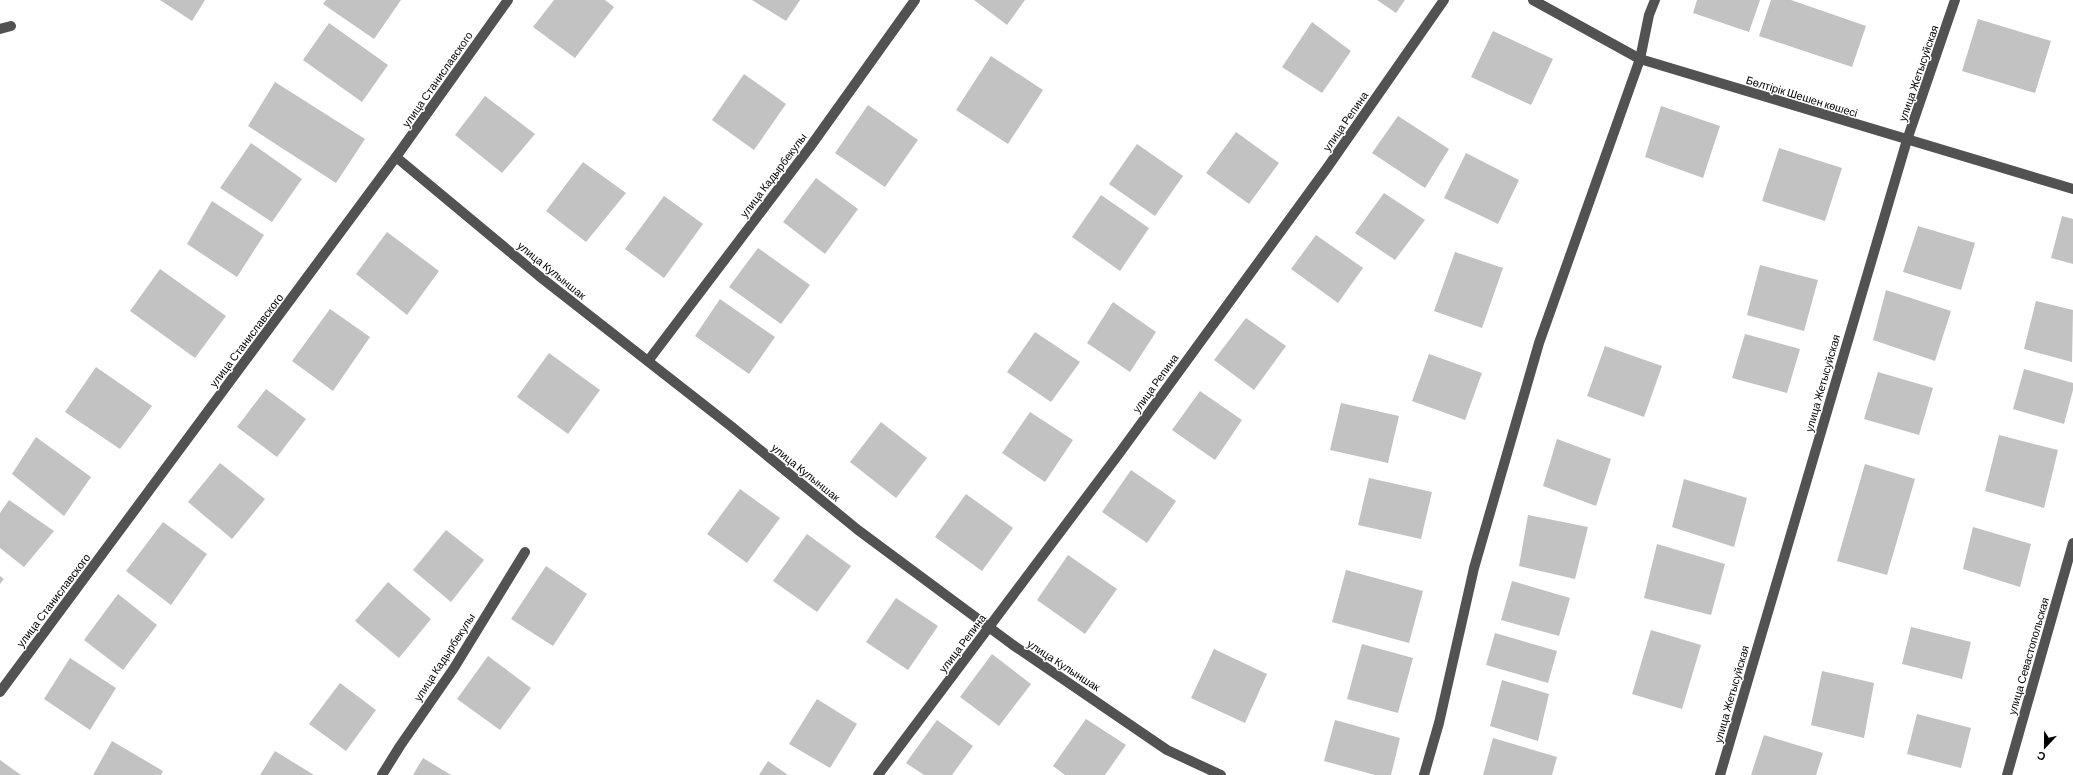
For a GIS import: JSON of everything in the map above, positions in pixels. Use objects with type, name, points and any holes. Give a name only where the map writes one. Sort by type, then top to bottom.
[{"type":"street","name":"улица Станиславского","points":[[0,692],[396,157],[508,0]]},
{"type":"street","name":"улица Кадырбекулы","points":[[648,361],[810,147],[915,0]]},
{"type":"street","name":"улица Репина","points":[[878,775],[1126,445],[1327,168],[1444,0]]},
{"type":"street","name":"Бөлтірік Шешен көшесі","points":[[1533,0],[1640,59],[2073,189]]},
{"type":"street","points":[[1424,775],[1439,722],[1474,568],[1539,343],[1640,59],[1649,15],[1655,0]]},
{"type":"street","name":"улица Жетысуйская","points":[[1720,775],[1907,140],[1955,0]]},
{"type":"street","points":[[0,28],[11,26]]},
{"type":"street","name":"улица Кулыншак","points":[[396,157],[539,276],[732,427],[858,530],[988,627],[1167,750],[1221,775]]},
{"type":"street","name":"улица Севастопольская","points":[[2007,775],[2073,543]]},
{"type":"street","name":"улица Кадырбекулы","points":[[382,775],[400,746],[454,668],[525,552]]},
{"type":"building","points":[[160,0],[205,0],[192,21]]},
{"type":"building","points":[[326,0],[401,0],[374,39],[323,4]]},
{"type":"building","points":[[554,0],[605,0],[614,7],[575,58],[533,27]]},
{"type":"building","points":[[752,0],[800,0],[786,21]]},
{"type":"building","points":[[974,0],[1025,0],[1007,25]]},
{"type":"building","points":[[1377,0],[1405,0],[1396,13]]},
{"type":"building","points":[[1697,0],[1760,0],[1749,32],[1693,13]]},
{"type":"building","points":[[1771,0],[1791,0],[1866,26],[1852,67],[1759,36]]},
{"type":"building","points":[[1978,19],[2051,41],[2035,93],[1962,71]]},
{"type":"building","points":[[1312,22],[1351,51],[1322,93],[1282,67]]},
{"type":"building","points":[[329,23],[388,65],[362,102],[303,60]]},
{"type":"building","points":[[1493,31],[1553,59],[1531,105],[1471,77]]},
{"type":"building","points":[[991,56],[1043,90],[1008,144],[956,110]]},
{"type":"building","points":[[744,74],[786,104],[754,150],[712,120]]},
{"type":"building","points":[[275,82],[365,139],[336,183],[248,126]]},
{"type":"building","points":[[485,96],[535,134],[502,173],[455,135]]},
{"type":"building","points":[[868,105],[918,140],[885,187],[835,153]]},
{"type":"building","points":[[1661,106],[1720,126],[1703,178],[1645,157]]},
{"type":"building","points":[[1398,116],[1449,149],[1425,188],[1372,153]]},
{"type":"building","points":[[1236,132],[1279,163],[1249,204],[1206,173]]},
{"type":"building","points":[[251,143],[302,179],[272,222],[220,188]]},
{"type":"building","points":[[1137,144],[1183,176],[1155,216],[1109,184]]},
{"type":"building","points":[[1779,148],[1842,168],[1825,221],[1762,201]]},
{"type":"building","points":[[1466,153],[1519,180],[1498,224],[1444,198]]},
{"type":"building","points":[[583,162],[626,193],[586,242],[546,211]]},
{"type":"building","points":[[816,178],[858,209],[825,254],[783,222]]},
{"type":"building","points":[[1384,193],[1425,220],[1395,260],[1355,233]]},
{"type":"building","points":[[1101,195],[1149,228],[1120,271],[1072,237]]},
{"type":"building","points":[[664,196],[703,224],[664,278],[625,249]]},
{"type":"building","points":[[212,201],[264,235],[237,277],[187,244]]},
{"type":"building","points":[[2062,216],[2073,219],[2073,264],[2051,258]]},
{"type":"building","points":[[1918,226],[1975,243],[1961,290],[1903,272]]},
{"type":"building","points":[[387,232],[439,271],[407,315],[356,274]]},
{"type":"building","points":[[1316,235],[1363,268],[1338,303],[1291,269]]},
{"type":"building","points":[[758,248],[810,285],[781,324],[729,287]]},
{"type":"building","points":[[1455,252],[1503,268],[1482,328],[1434,311]]},
{"type":"building","points":[[1760,265],[1818,280],[1804,331],[1747,315]]},
{"type":"building","points":[[160,269],[226,316],[195,358],[130,311]]},
{"type":"building","points":[[1886,290],[1951,311],[1935,361],[1873,340]]},
{"type":"building","points":[[720,299],[775,337],[749,374],[695,336]]},
{"type":"building","points":[[2036,301],[2073,310],[2072,362],[2024,349]]},
{"type":"building","points":[[1113,302],[1156,332],[1130,372],[1087,343]]},
{"type":"building","points":[[330,309],[370,337],[333,391],[292,361]]},
{"type":"building","points":[[1246,318],[1286,346],[1254,390],[1214,360]]},
{"type":"building","points":[[1035,332],[1080,362],[1051,402],[1007,372]]},
{"type":"building","points":[[1745,334],[1800,349],[1787,393],[1732,378]]},
{"type":"building","points":[[1605,346],[1662,366],[1644,417],[1587,396]]},
{"type":"building","points":[[549,353],[600,390],[568,434],[517,397]]},
{"type":"building","points":[[1429,354],[1482,373],[1465,420],[1412,401]]},
{"type":"building","points":[[96,367],[152,406],[120,449],[65,412]]},
{"type":"building","points":[[2024,369],[2073,383],[2073,390],[2064,424],[2013,409]]},
{"type":"building","points":[[1878,372],[1933,388],[1919,435],[1864,419]]},
{"type":"building","points":[[266,389],[306,419],[277,457],[237,427]]},
{"type":"building","points":[[1200,391],[1242,420],[1215,460],[1172,430]]},
{"type":"building","points":[[1341,403],[1399,416],[1388,463],[1330,450]]},
{"type":"building","points":[[1030,412],[1073,440],[1045,482],[1002,453]]},
{"type":"building","points":[[881,422],[927,458],[896,498],[850,462]]},
{"type":"building","points":[[1999,435],[2058,450],[2044,508],[1985,491]]},
{"type":"building","points":[[36,437],[91,477],[64,516],[12,474]]},
{"type":"building","points":[[1557,439],[1611,459],[1596,506],[1543,486]]},
{"type":"building","points":[[220,463],[265,499],[232,539],[188,502]]},
{"type":"building","points":[[1865,464],[1915,479],[1887,575],[1837,561]]},
{"type":"building","points":[[1131,470],[1176,501],[1147,543],[1102,512]]},
{"type":"building","points":[[1369,478],[1432,492],[1421,539],[1358,525]]},
{"type":"building","points":[[1684,479],[1747,498],[1734,547],[1672,527]]},
{"type":"building","points":[[740,489],[780,518],[747,563],[707,534]]},
{"type":"building","points":[[966,494],[1013,528],[982,571],[935,537]]},
{"type":"building","points":[[9,500],[54,531],[24,567],[0,548],[0,513]]},
{"type":"building","points":[[1528,515],[1588,527],[1575,579],[1519,566]]},
{"type":"building","points":[[163,522],[207,554],[171,605],[126,571]]},
{"type":"building","points":[[1973,527],[2031,544],[2020,587],[1963,569]]},
{"type":"building","points":[[446,530],[484,560],[451,602],[413,570]]},
{"type":"building","points":[[807,534],[851,566],[817,612],[773,581]]},
{"type":"building","points":[[1657,544],[1725,564],[1711,615],[1644,598]]},
{"type":"building","points":[[1068,555],[1117,589],[1085,634],[1037,600]]},
{"type":"building","points":[[546,566],[587,594],[553,646],[511,619]]},
{"type":"building","points":[[1346,570],[1423,591],[1409,643],[1332,622]]},
{"type":"building","points":[[0,576],[4,579],[0,584]]},
{"type":"building","points":[[1512,581],[1570,598],[1559,636],[1501,620]]},
{"type":"building","points":[[388,582],[431,619],[399,658],[355,621]]},
{"type":"building","points":[[118,594],[157,625],[123,670],[84,640]]},
{"type":"building","points":[[896,598],[938,626],[908,670],[866,642]]},
{"type":"building","points":[[1911,627],[1971,642],[1962,679],[1902,664]]},
{"type":"building","points":[[1651,630],[1701,645],[1682,709],[1632,694]]},
{"type":"building","points":[[1495,633],[1557,651],[1548,683],[1486,665]]},
{"type":"building","points":[[1362,644],[1413,658],[1398,713],[1347,699]]},
{"type":"building","points":[[1214,649],[1267,674],[1245,723],[1191,698]]},
{"type":"building","points":[[992,654],[1031,684],[999,726],[960,697]]},
{"type":"building","points":[[488,656],[531,688],[500,730],[457,699]]},
{"type":"building","points":[[70,658],[116,688],[90,730],[44,699]]},
{"type":"building","points":[[1822,671],[1874,683],[1864,738],[1811,725]]},
{"type":"building","points":[[1502,680],[1549,694],[1538,741],[1490,726]]},
{"type":"building","points":[[340,683],[376,710],[346,751],[309,724]]},
{"type":"building","points":[[817,699],[857,724],[830,768],[789,744]]},
{"type":"building","points":[[1917,714],[1971,728],[1961,768],[1907,754]]},
{"type":"building","points":[[1086,719],[1126,745],[1105,775],[1065,775],[1053,766]]},
{"type":"building","points":[[937,720],[973,746],[952,775],[924,775],[906,763]]},
{"type":"building","points":[[1335,720],[1400,738],[1391,775],[1375,775],[1324,761]]},
{"type":"building","points":[[1764,735],[1823,753],[1816,775],[1751,775]]},
{"type":"building","points":[[1493,738],[1557,757],[1552,775],[1483,775]]},
{"type":"building","points":[[112,741],[163,771],[161,775],[93,775]]},
{"type":"building","points":[[275,751],[314,775],[260,775]]},
{"type":"building","points":[[423,758],[451,775],[413,775]]},
{"type":"building","points":[[0,760],[21,775],[0,775]]},
{"type":"building","points":[[768,761],[788,775],[759,775]]}]
